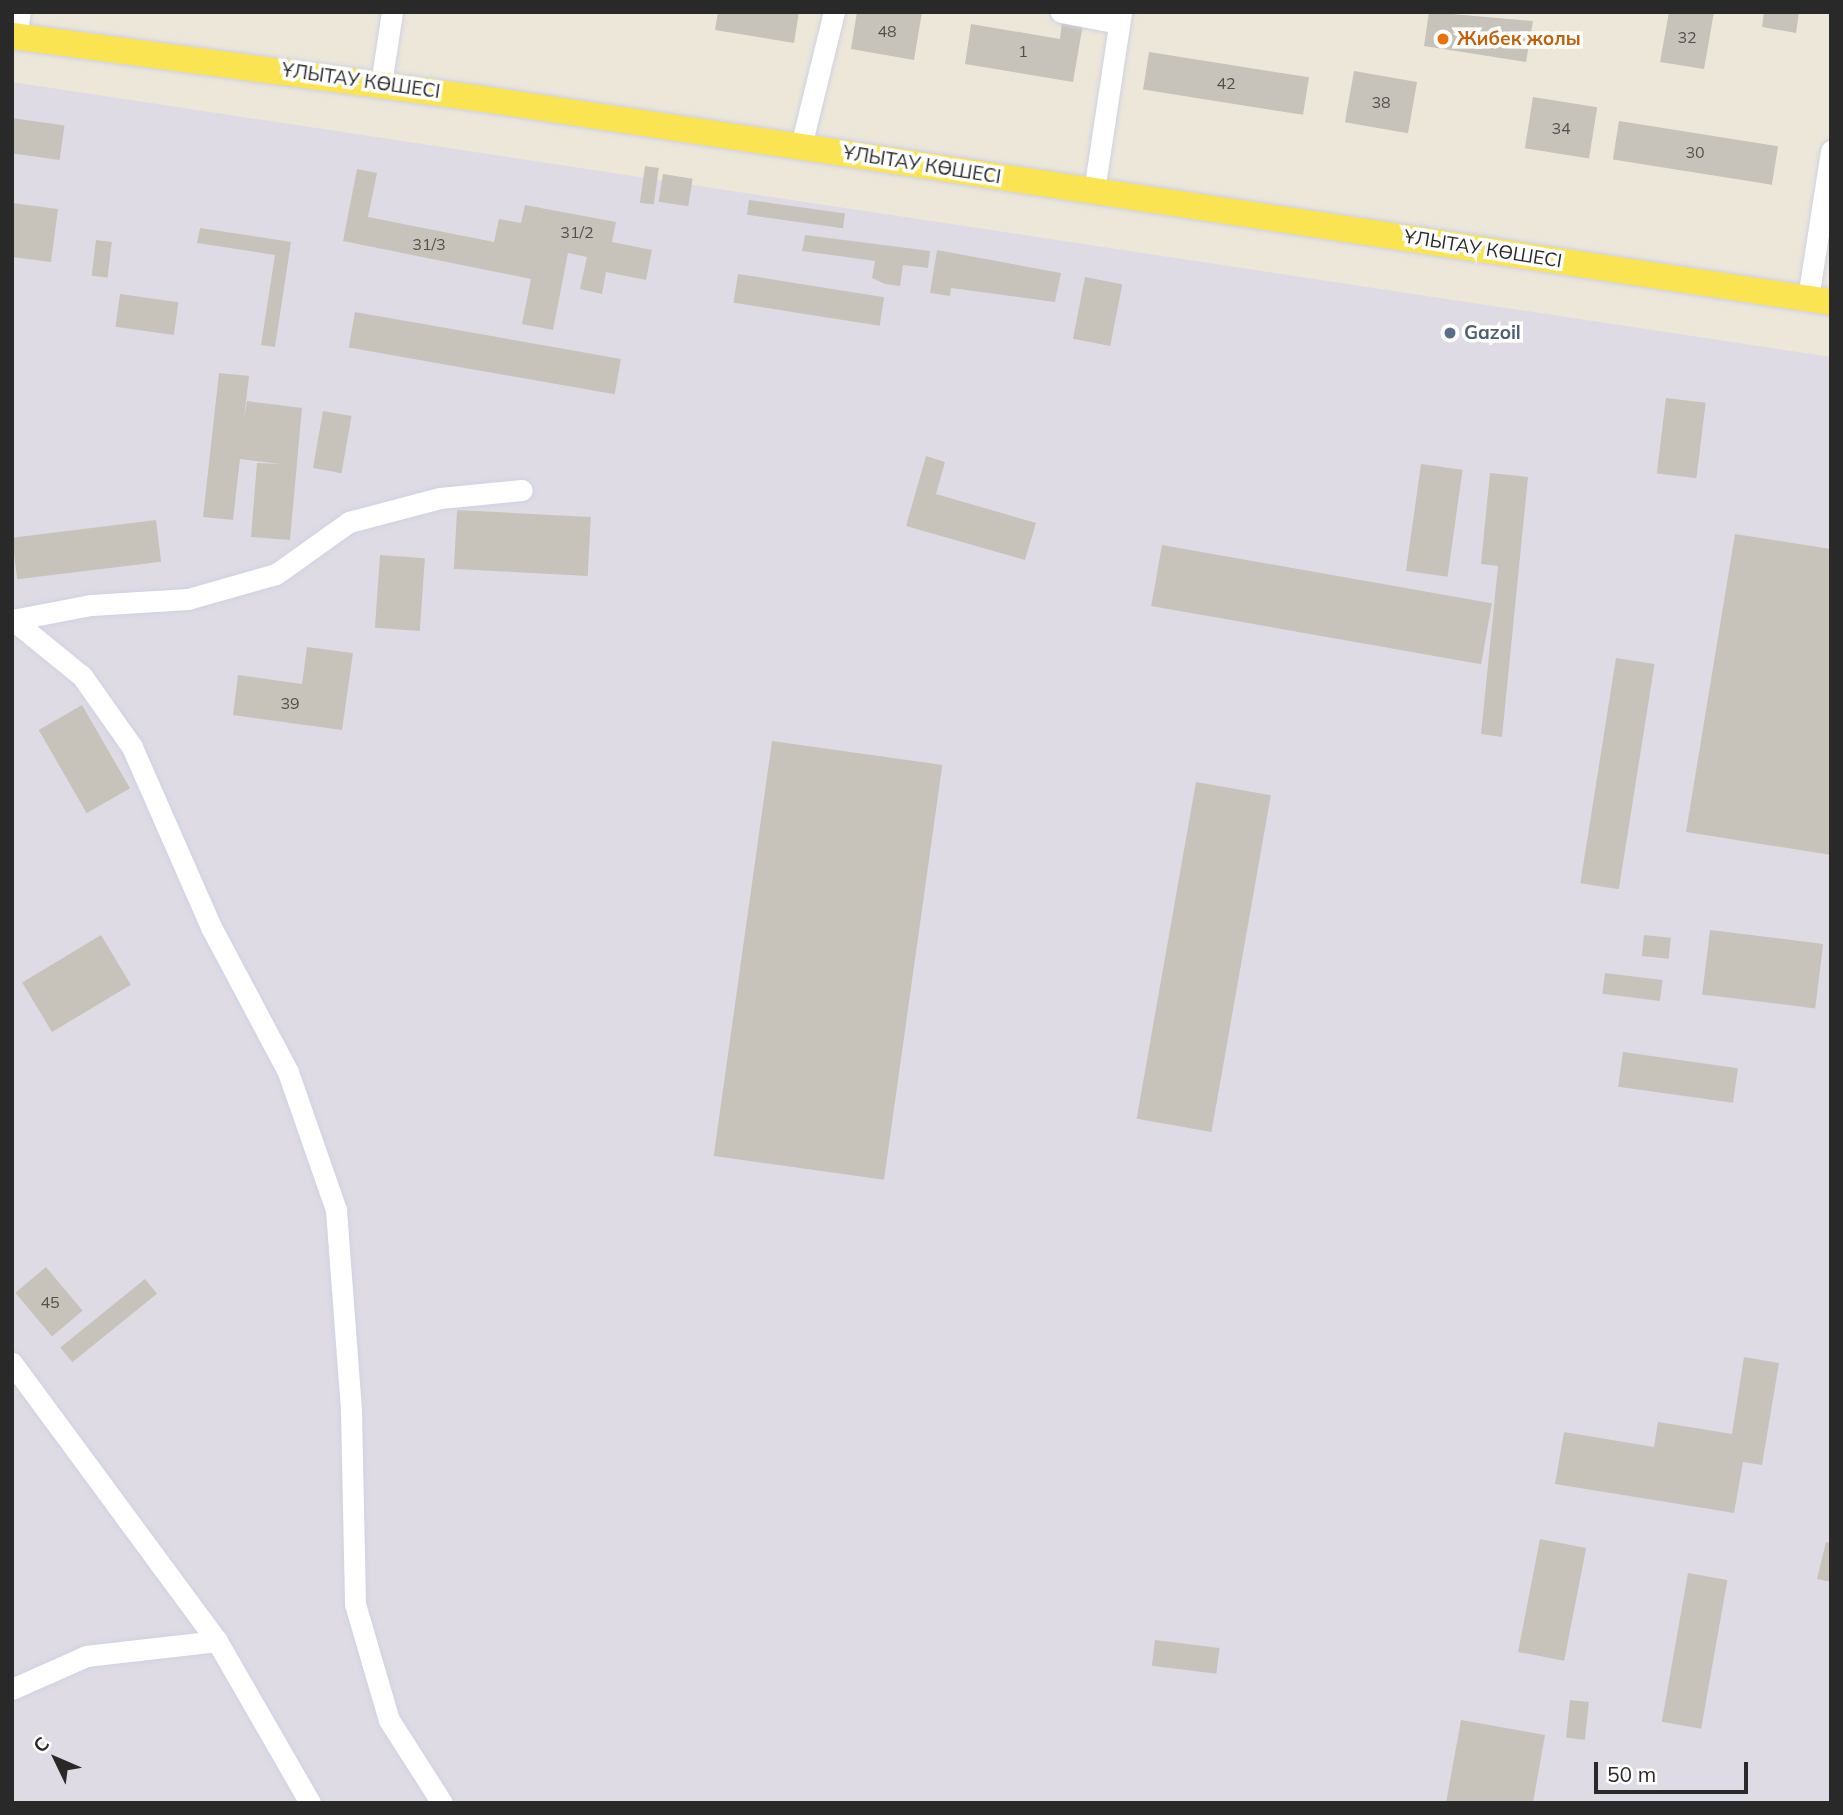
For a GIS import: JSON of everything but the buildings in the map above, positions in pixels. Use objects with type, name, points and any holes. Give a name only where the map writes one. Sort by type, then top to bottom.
[{"type":"main road","name":"ҰЛЫТАУ КӨШЕСІ","points":[[16,28],[1819,300]]},
{"type":"street","points":[[381,84],[391,12]]},
{"type":"street","points":[[801,146],[834,12]]},
{"type":"street","points":[[1061,12],[1120,18],[1094,191]]},
{"type":"street","points":[[1819,300],[1831,152]]},
{"type":"street","points":[[13,620],[91,605],[188,599],[276,574],[349,522],[440,498],[522,490]]},
{"type":"street","points":[[13,620],[82,676],[132,747],[211,927],[288,1072],[336,1210],[351,1411],[355,1604],[389,1720],[442,1803]]},
{"type":"street","points":[[12,1363],[217,1641],[310,1803]]},
{"type":"street","points":[[12,1689],[86,1656],[217,1641]]},
{"type":"shaded area","points":[[12,82],[1831,357],[1831,1803],[12,1803]]},
{"type":"place","name":"Жибек жолы","points":[[1443,39]]},
{"type":"place","name":"Gazoil","points":[[1450,333]]}]
